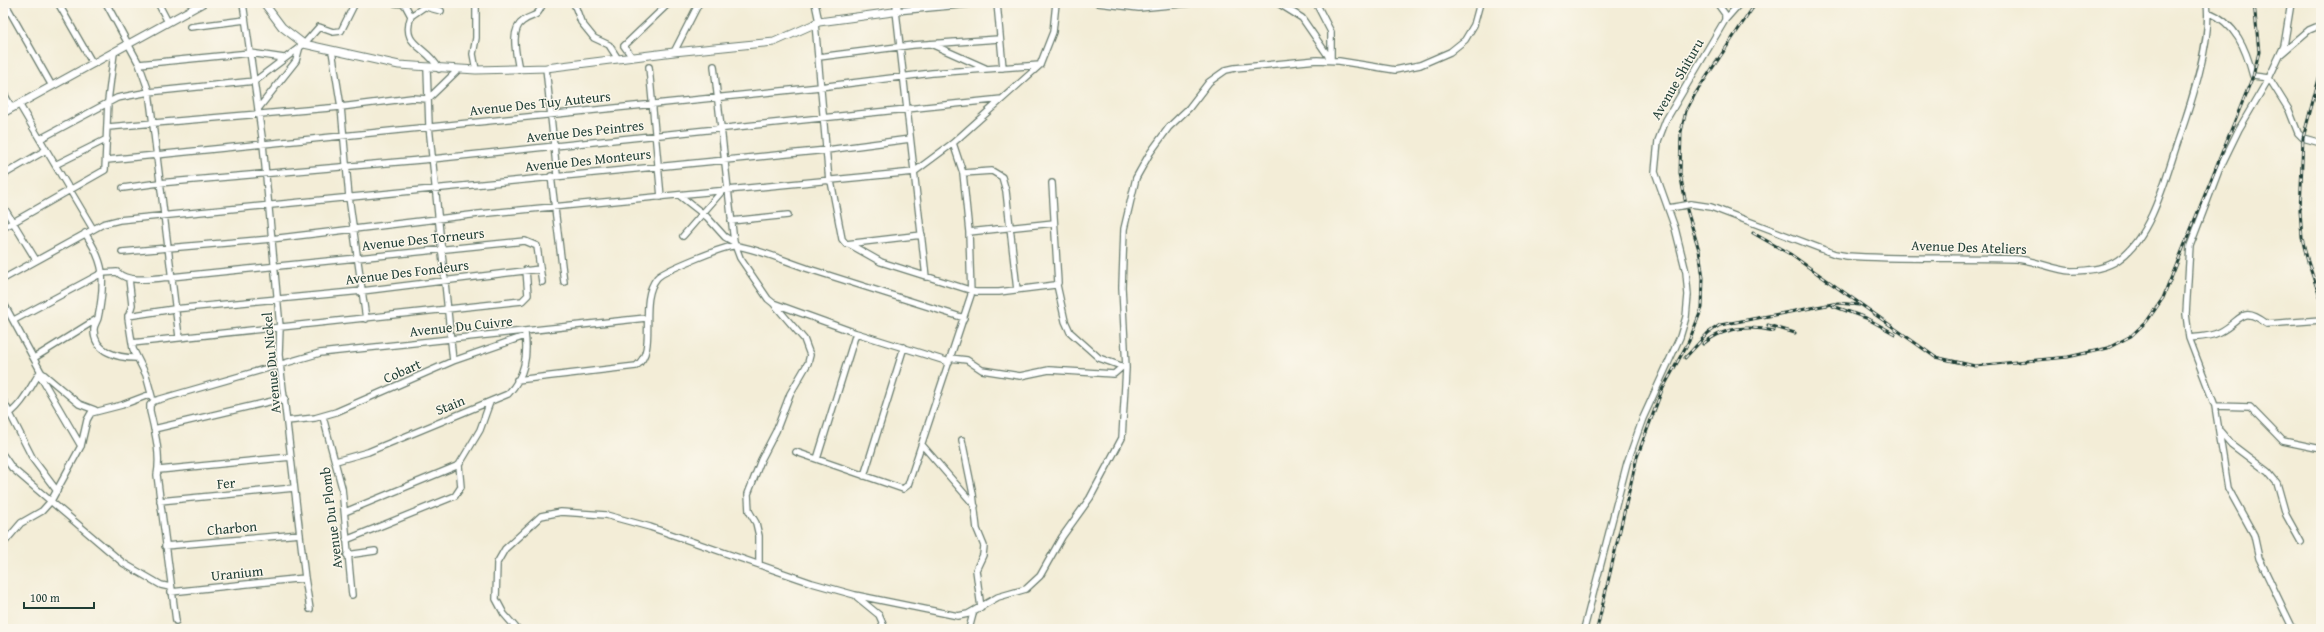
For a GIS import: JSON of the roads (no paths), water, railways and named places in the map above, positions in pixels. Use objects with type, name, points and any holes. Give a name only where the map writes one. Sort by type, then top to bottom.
[{"type":"street","points":[[5,3],[52,86]]},
{"type":"street","points":[[58,3],[93,64]]},
{"type":"street","points":[[106,3],[130,44],[149,92],[174,309],[179,337]]},
{"type":"street","points":[[158,3],[168,22]]},
{"type":"street","points":[[3,113],[203,3]]},
{"type":"street","name":"Avenue Du Nickel","points":[[243,3],[263,144],[280,327],[280,365],[310,609]]},
{"type":"street","points":[[264,3],[282,27],[302,45],[399,65],[458,70],[519,70],[546,68],[674,52],[774,42],[817,23],[896,11],[981,3]]},
{"type":"street","points":[[40,139],[108,101],[149,92],[255,81],[302,45],[319,27],[333,32],[341,31],[355,3]]},
{"type":"street","points":[[394,3],[404,4],[411,16]]},
{"type":"street","points":[[476,3],[476,38],[473,54],[476,70]]},
{"type":"street","points":[[519,70],[516,46],[518,29],[523,20],[536,14],[543,3]]},
{"type":"street","points":[[574,3],[581,22],[594,38],[608,45],[618,59]]},
{"type":"street","points":[[632,57],[624,46],[669,3]]},
{"type":"street","points":[[674,52],[699,3]]},
{"type":"street","points":[[815,3],[820,87],[830,181],[842,239],[846,244],[849,244],[882,262],[926,277],[984,293],[1057,284]]},
{"type":"street","points":[[897,3],[896,11],[926,277]]},
{"type":"street","points":[[997,3],[999,39],[1003,68]]},
{"type":"street","points":[[122,252],[167,246],[271,238],[439,218],[661,197],[725,189],[830,181],[914,172],[953,144],[1040,65],[1053,32],[1056,3]]},
{"type":"street","points":[[1098,3],[1139,8],[1191,3]]},
{"type":"street","points":[[1278,3],[1302,18],[1332,60]]},
{"type":"street","points":[[1316,3],[1331,32],[1332,60]]},
{"type":"street","points":[[517,629],[504,614],[496,598],[497,563],[505,549],[541,516],[561,512],[606,515],[650,527],[812,583],[855,595],[958,616],[968,614],[981,608],[992,600],[1026,589],[1040,576],[1062,537],[1090,498],[1122,438],[1124,367],[1122,243],[1129,200],[1136,178],[1156,144],[1177,118],[1189,108],[1209,82],[1226,70],[1284,62],[1332,60],[1395,70],[1420,65],[1455,48],[1465,40],[1474,25],[1480,3]]},
{"type":"street","points":[[1717,3],[1724,14],[1725,20]]},
{"type":"street","name":"Avenue Shituru","points":[[1668,208],[1655,172],[1658,141],[1666,120],[1725,20],[1740,3]]},
{"type":"street","name":"Avenue Des Ateliers","points":[[1668,208],[1691,204],[1711,207],[1841,255],[2017,259],[2070,271],[2088,270],[2105,266],[2118,260],[2138,239],[2161,191],[2194,86],[2206,38],[2208,12],[2207,3]]},
{"type":"street","points":[[2291,3],[2284,46],[2269,78],[2239,129],[2219,170],[2190,246],[2186,314],[2190,338],[2215,406],[2228,488],[2254,535],[2259,558],[2293,629]]},
{"type":"street","points":[[439,69],[428,53],[410,40],[407,31],[411,16],[428,5],[441,11]]},
{"type":"street","points":[[2208,12],[2221,17],[2244,45],[2253,76],[2269,78]]},
{"type":"street","points":[[190,27],[245,20]]},
{"type":"street","points":[[2280,54],[2309,30],[2321,24]]},
{"type":"street","points":[[819,57],[900,47],[999,39]]},
{"type":"street","points":[[930,44],[987,70]]},
{"type":"street","points":[[258,111],[296,61],[302,45]]},
{"type":"street","points":[[332,51],[341,107],[349,197],[366,320]]},
{"type":"street","points":[[3,228],[104,172],[107,160],[108,101],[114,53]]},
{"type":"street","points":[[139,64],[250,53],[284,58]]},
{"type":"street","name":"Avenue Des Tuy Auteurs","points":[[107,160],[156,153],[263,144],[820,87],[903,76],[1040,65]]},
{"type":"street","points":[[714,66],[725,158],[725,189],[735,244],[748,271],[804,339],[810,355],[808,363],[790,394],[776,432],[761,460],[748,494],[749,511],[756,524],[759,536],[758,564]]},
{"type":"street","points":[[649,67],[661,197]]},
{"type":"street","points":[[427,68],[429,126],[453,361]]},
{"type":"street","points":[[546,68],[554,146],[554,207],[564,282]]},
{"type":"street","points":[[108,127],[258,111],[341,107],[412,98],[428,99],[458,70]]},
{"type":"street","points":[[2269,78],[2289,110],[2298,133],[2303,138],[2321,143]]},
{"type":"street","points":[[3,92],[16,106],[40,139],[94,229]]},
{"type":"street","name":"Avenue Des Peintres","points":[[123,188],[159,182],[266,175],[347,165],[432,159],[1002,99]]},
{"type":"street","points":[[55,166],[107,139]]},
{"type":"street","name":"Avenue Des Monteurs","points":[[3,278],[85,233],[119,220],[268,206],[725,158],[827,150],[910,139]]},
{"type":"street","points":[[796,452],[903,489],[906,488],[923,446],[970,300],[969,232],[963,173],[953,144]]},
{"type":"street","points":[[3,175],[46,150]]},
{"type":"street","points":[[963,173],[992,171],[1002,176],[1010,227],[1016,290]]},
{"type":"street","points":[[1052,183],[1057,284],[1065,321],[1070,332],[1099,358],[1124,367]]},
{"type":"street","points":[[683,236],[725,189]]},
{"type":"street","points":[[679,195],[703,214],[725,237],[735,244],[964,318]]},
{"type":"street","points":[[3,206],[36,260]]},
{"type":"street","points":[[1584,629],[1626,463],[1643,418],[1680,337],[1686,317],[1688,295],[1686,272],[1668,208]]},
{"type":"street","points":[[731,221],[788,215]]},
{"type":"street","points":[[969,232],[1054,223]]},
{"type":"street","points":[[85,233],[100,261],[102,273],[98,318],[94,333],[102,348],[110,355],[136,358]]},
{"type":"street","points":[[849,244],[922,235]]},
{"type":"street","name":"Avenue Des Torneurs","points":[[129,279],[171,278],[525,241],[537,246],[542,282]]},
{"type":"street","points":[[517,380],[589,373],[636,366],[642,359],[647,344],[648,328],[646,318],[651,290],[662,274],[735,244]]},
{"type":"street","name":"Avenue Des Fondeurs","points":[[128,316],[174,309],[362,291],[540,269]]},
{"type":"street","points":[[132,343],[280,327],[366,320],[522,301],[528,296],[526,270]]},
{"type":"street","points":[[14,320],[102,273],[116,272],[121,277],[129,279],[132,304],[128,316],[132,343],[136,358],[146,375],[154,401],[150,408],[159,470],[157,475],[165,546],[176,621]]},
{"type":"street","points":[[3,302],[34,358],[40,373],[81,446]]},
{"type":"street","points":[[773,303],[856,333],[950,360],[967,360],[982,370],[993,370],[1020,376],[1050,370],[1114,374],[1124,367]]},
{"type":"street","points":[[2190,338],[2209,336],[2221,331],[2240,318],[2249,314],[2255,315],[2267,324],[2321,320]]},
{"type":"street","points":[[34,358],[98,318]]},
{"type":"street","name":"Avenue Du Cuivre","points":[[154,401],[320,353],[525,333],[646,318]]},
{"type":"street","name":"Cobart","points":[[287,421],[324,417],[453,361],[525,333]]},
{"type":"street","name":"Stain","points":[[336,461],[368,452],[508,394],[517,380],[527,354],[525,333]]},
{"type":"street","points":[[817,459],[856,333]]},
{"type":"street","points":[[864,476],[904,347]]},
{"type":"street","points":[[40,373],[79,404],[94,410],[122,405],[151,394]]},
{"type":"street","points":[[3,418],[10,414],[25,396],[40,373]]},
{"type":"street","points":[[154,429],[285,398]]},
{"type":"street","points":[[3,400],[33,458],[57,491]]},
{"type":"street","points":[[346,540],[455,496],[461,487],[459,465],[480,430],[490,402]]},
{"type":"street","points":[[2215,406],[2250,407],[2283,441],[2321,449]]},
{"type":"street","points":[[3,544],[21,523],[42,511],[52,501],[81,446],[87,420],[94,410]]},
{"type":"street","name":"Avenue Du Plomb","points":[[324,417],[336,461],[345,512],[347,555],[352,595]]},
{"type":"street","points":[[2220,431],[2231,444],[2268,472],[2276,483],[2286,515],[2301,542]]},
{"type":"street","points":[[962,440],[975,506],[977,529],[984,551],[976,570],[981,608]]},
{"type":"street","points":[[923,446],[975,506]]},
{"type":"street","points":[[3,455],[12,468],[123,563],[171,590]]},
{"type":"street","points":[[159,470],[292,457]]},
{"type":"street","points":[[345,512],[459,465]]},
{"type":"street","name":"Fer","points":[[160,501],[294,488]]},
{"type":"street","name":"Charbon","points":[[165,546],[300,534]]},
{"type":"street","points":[[347,555],[374,551]]},
{"type":"street","name":"Uranium","points":[[171,590],[305,578]]},
{"type":"street","points":[[855,595],[879,615],[885,629]]},
{"type":"street","points":[[969,629],[973,614]]},
{"type":"railway","points":[[1597,629],[1637,457],[1662,390],[1689,341],[1702,308],[1703,278],[1699,250],[1687,210],[1680,173],[1681,132],[1686,111],[1695,94],[1756,3]]},
{"type":"railway","points":[[1753,233],[1790,254],[1935,357],[1975,366],[2068,357],[2108,348],[2131,336],[2147,321],[2163,298],[2253,76],[2259,52],[2254,3]]},
{"type":"railway","points":[[2321,71],[2303,138],[2300,211],[2302,238],[2308,262],[2321,300]]},
{"type":"railway","points":[[1685,358],[1708,333],[1720,325],[1838,303],[1859,305]]},
{"type":"railway","points":[[1833,306],[1866,318],[1895,334]]},
{"type":"railway","points":[[1768,325],[1795,333]]},
{"type":"railway","points":[[1703,344],[1719,334],[1737,329],[1755,328],[1774,331]]}]
